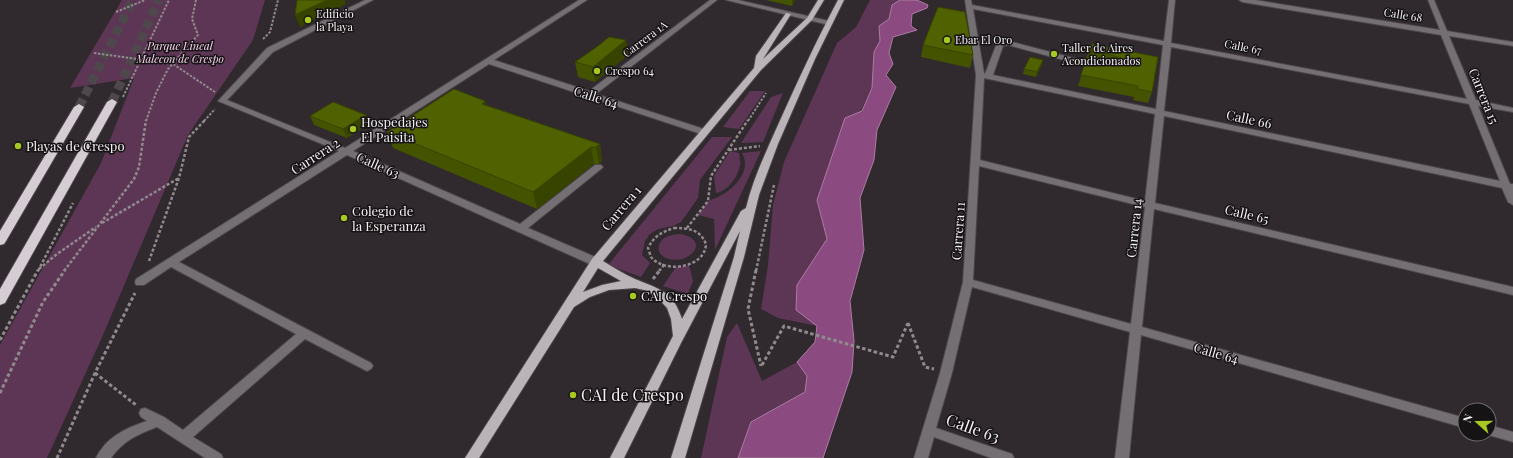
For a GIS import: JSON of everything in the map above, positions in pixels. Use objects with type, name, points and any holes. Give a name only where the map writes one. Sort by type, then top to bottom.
[{"type":"highway","points":[[0,300],[112,102]]},
{"type":"highway","points":[[0,241],[79,107]]},
{"type":"main road","name":"Carrera 1","points":[[472,458],[596,262],[758,68],[810,19],[821,0]]},
{"type":"main road","points":[[617,458],[675,342],[754,195],[774,144],[811,59],[841,0]]},
{"type":"main road","points":[[758,68],[760,56],[788,14]]},
{"type":"main road","points":[[678,458],[739,256],[754,195]]},
{"type":"main road","points":[[596,262],[636,284],[662,295],[672,306],[678,320],[678,335],[675,342]]},
{"type":"main road","points":[[570,303],[585,294],[601,288],[618,284],[636,284]]},
{"type":"street","points":[[222,101],[270,50],[370,0]]},
{"type":"street","name":"Carrera 2","points":[[140,282],[584,0]]},
{"type":"street","name":"Carrera 1A","points":[[589,95],[714,0]]},
{"type":"street","name":"Carrera 14","points":[[1122,458],[1172,0]]},
{"type":"street","name":"Calle 68","points":[[1242,0],[1513,44]]},
{"type":"street","name":"Carrera 15","points":[[1431,0],[1473,103],[1510,186],[1513,202]]},
{"type":"street","points":[[734,1],[829,23]]},
{"type":"street","name":"Calle 67","points":[[968,3],[1513,110]]},
{"type":"street","name":"Carrera 11","points":[[921,458],[946,373],[968,282],[976,162],[984,76],[968,3]]},
{"type":"street","points":[[984,76],[1000,45],[1008,43],[1103,69]]},
{"type":"street","name":"Calle 64","points":[[488,61],[704,132]]},
{"type":"street","name":"Calle 66","points":[[984,76],[1510,186]]},
{"type":"street","points":[[437,93],[449,97]]},
{"type":"street","name":"Calle 63","points":[[222,101],[346,151],[596,262]]},
{"type":"street","name":"Calle 65","points":[[976,162],[1513,291]]},
{"type":"street","points":[[522,228],[598,168]]},
{"type":"street","points":[[172,262],[367,366]]},
{"type":"street","name":"Calle 64","points":[[968,282],[1457,421]]},
{"type":"street","points":[[185,436],[304,333]]},
{"type":"street","points":[[145,413],[185,436],[216,458]]},
{"type":"street","points":[[103,458],[111,446],[123,435],[160,421]]},
{"type":"street","name":"Calle 63","points":[[928,430],[1007,458]]},
{"type":"street","points":[[1497,432],[1513,437]]},
{"type":"path","points":[[116,12],[145,0]]},
{"type":"path","points":[[0,393],[43,302],[72,259],[134,179],[139,167],[146,118],[168,69],[198,35],[192,19],[196,0]]},
{"type":"path","points":[[260,42],[270,32],[278,0]]},
{"type":"path","points":[[57,458],[95,373],[140,282],[179,178],[189,137],[222,101],[218,94],[173,64],[94,53]]},
{"type":"path","points":[[687,228],[708,201],[711,176],[766,93]]},
{"type":"path","points":[[729,150],[774,144]]},
{"type":"path","points":[[38,271],[57,254],[99,224],[179,178]]},
{"type":"path","points":[[774,182],[748,309],[761,366],[784,326],[893,357],[908,322],[925,367],[946,373]]},
{"type":"path","points":[[687,228],[703,236],[706,243],[706,250],[701,258],[689,265],[676,267],[663,265],[654,260],[649,254],[648,246],[658,234],[667,229],[687,228]]},
{"type":"path","points":[[95,373],[145,413]]},
{"type":"green space","name":"Parque Lineal Malecon de Crespo","points":[[122,0],[265,0],[253,40],[188,135],[103,335],[47,458],[0,458],[0,345],[101,163],[134,78],[70,88]]},
{"type":"green space","points":[[870,0],[900,0],[892,5],[889,19],[879,26],[880,41],[874,52],[872,88],[817,200],[827,239],[797,285],[817,326],[778,318],[761,309],[768,265],[773,205],[784,162],[837,43],[856,27]]},
{"type":"green space","points":[[750,91],[765,91],[739,129],[723,127]]},
{"type":"green space","points":[[783,93],[763,142],[741,143],[771,97]]},
{"type":"green space","points":[[712,137],[732,137],[700,180],[698,198],[681,222],[673,226],[658,229],[650,234],[645,241],[642,255],[650,263],[641,277],[608,265]]},
{"type":"green space","points":[[730,151],[739,153],[739,170],[732,183],[725,189],[716,193],[714,176]]},
{"type":"green space","points":[[761,151],[715,250],[714,219],[698,215],[708,201],[730,189],[742,176],[745,161],[742,153]]},
{"type":"green space","points":[[681,234],[690,237],[695,242],[696,247],[693,252],[682,259],[674,260],[662,256],[658,248],[663,239]]},
{"type":"green space","points":[[689,265],[693,281],[688,294],[663,286],[676,267]]},
{"type":"green space","points":[[737,323],[762,381],[797,362],[807,376],[805,392],[751,422],[738,458],[701,458],[727,337]]},
{"type":"shaded area","points":[[900,0],[917,0],[928,5],[927,8],[912,14],[911,26],[917,30],[893,37],[889,53],[893,64],[886,75],[896,87],[877,130],[874,160],[860,198],[864,250],[850,301],[854,341],[852,372],[823,458],[738,458],[751,422],[805,392],[807,376],[797,362],[815,342],[817,326],[796,310],[797,285],[827,239],[817,200],[845,118],[862,111],[872,88],[874,52],[880,41],[879,26],[889,19],[892,5]]},
{"type":"building","points":[[297,0],[327,0],[295,15]]},
{"type":"building","name":"Ebar El Oro","points":[[938,7],[965,12],[973,55],[923,45]]},
{"type":"building","points":[[609,37],[626,40],[593,67],[575,62],[598,46]]},
{"type":"building","points":[[1091,44],[1158,57],[1152,92],[1137,89],[1138,86],[1081,75],[1087,56],[1114,64],[1120,61],[1118,57],[1089,49]]},
{"type":"building","points":[[1030,57],[1043,60],[1037,72],[1024,69]]},
{"type":"building","points":[[454,89],[485,101],[482,104],[600,144],[596,147],[591,147],[533,192],[387,132]]},
{"type":"building","points":[[333,102],[366,115],[343,129],[310,116]]},
{"type":"tunnel","points":[[79,107],[133,0]]},
{"type":"tunnel","points":[[112,102],[159,0]]},
{"type":"place","name":"Edificio la Playa","points":[[308,20]]},
{"type":"place","name":"Ebar El Oro","points":[[947,40]]},
{"type":"place","name":"Taller de Aires Acondicionados","points":[[1054,54]]},
{"type":"place","name":"Crespo 64","points":[[597,71]]},
{"type":"place","name":"Hospedajes El Paisita","points":[[353,129]]},
{"type":"place","name":"Playas de Crespo","points":[[18,146]]},
{"type":"place","name":"Colegio de la Esperanza","points":[[344,218]]},
{"type":"place","name":"CAI Crespo","points":[[633,296]]},
{"type":"place","name":"CAI de Crespo","points":[[573,395]]}]
